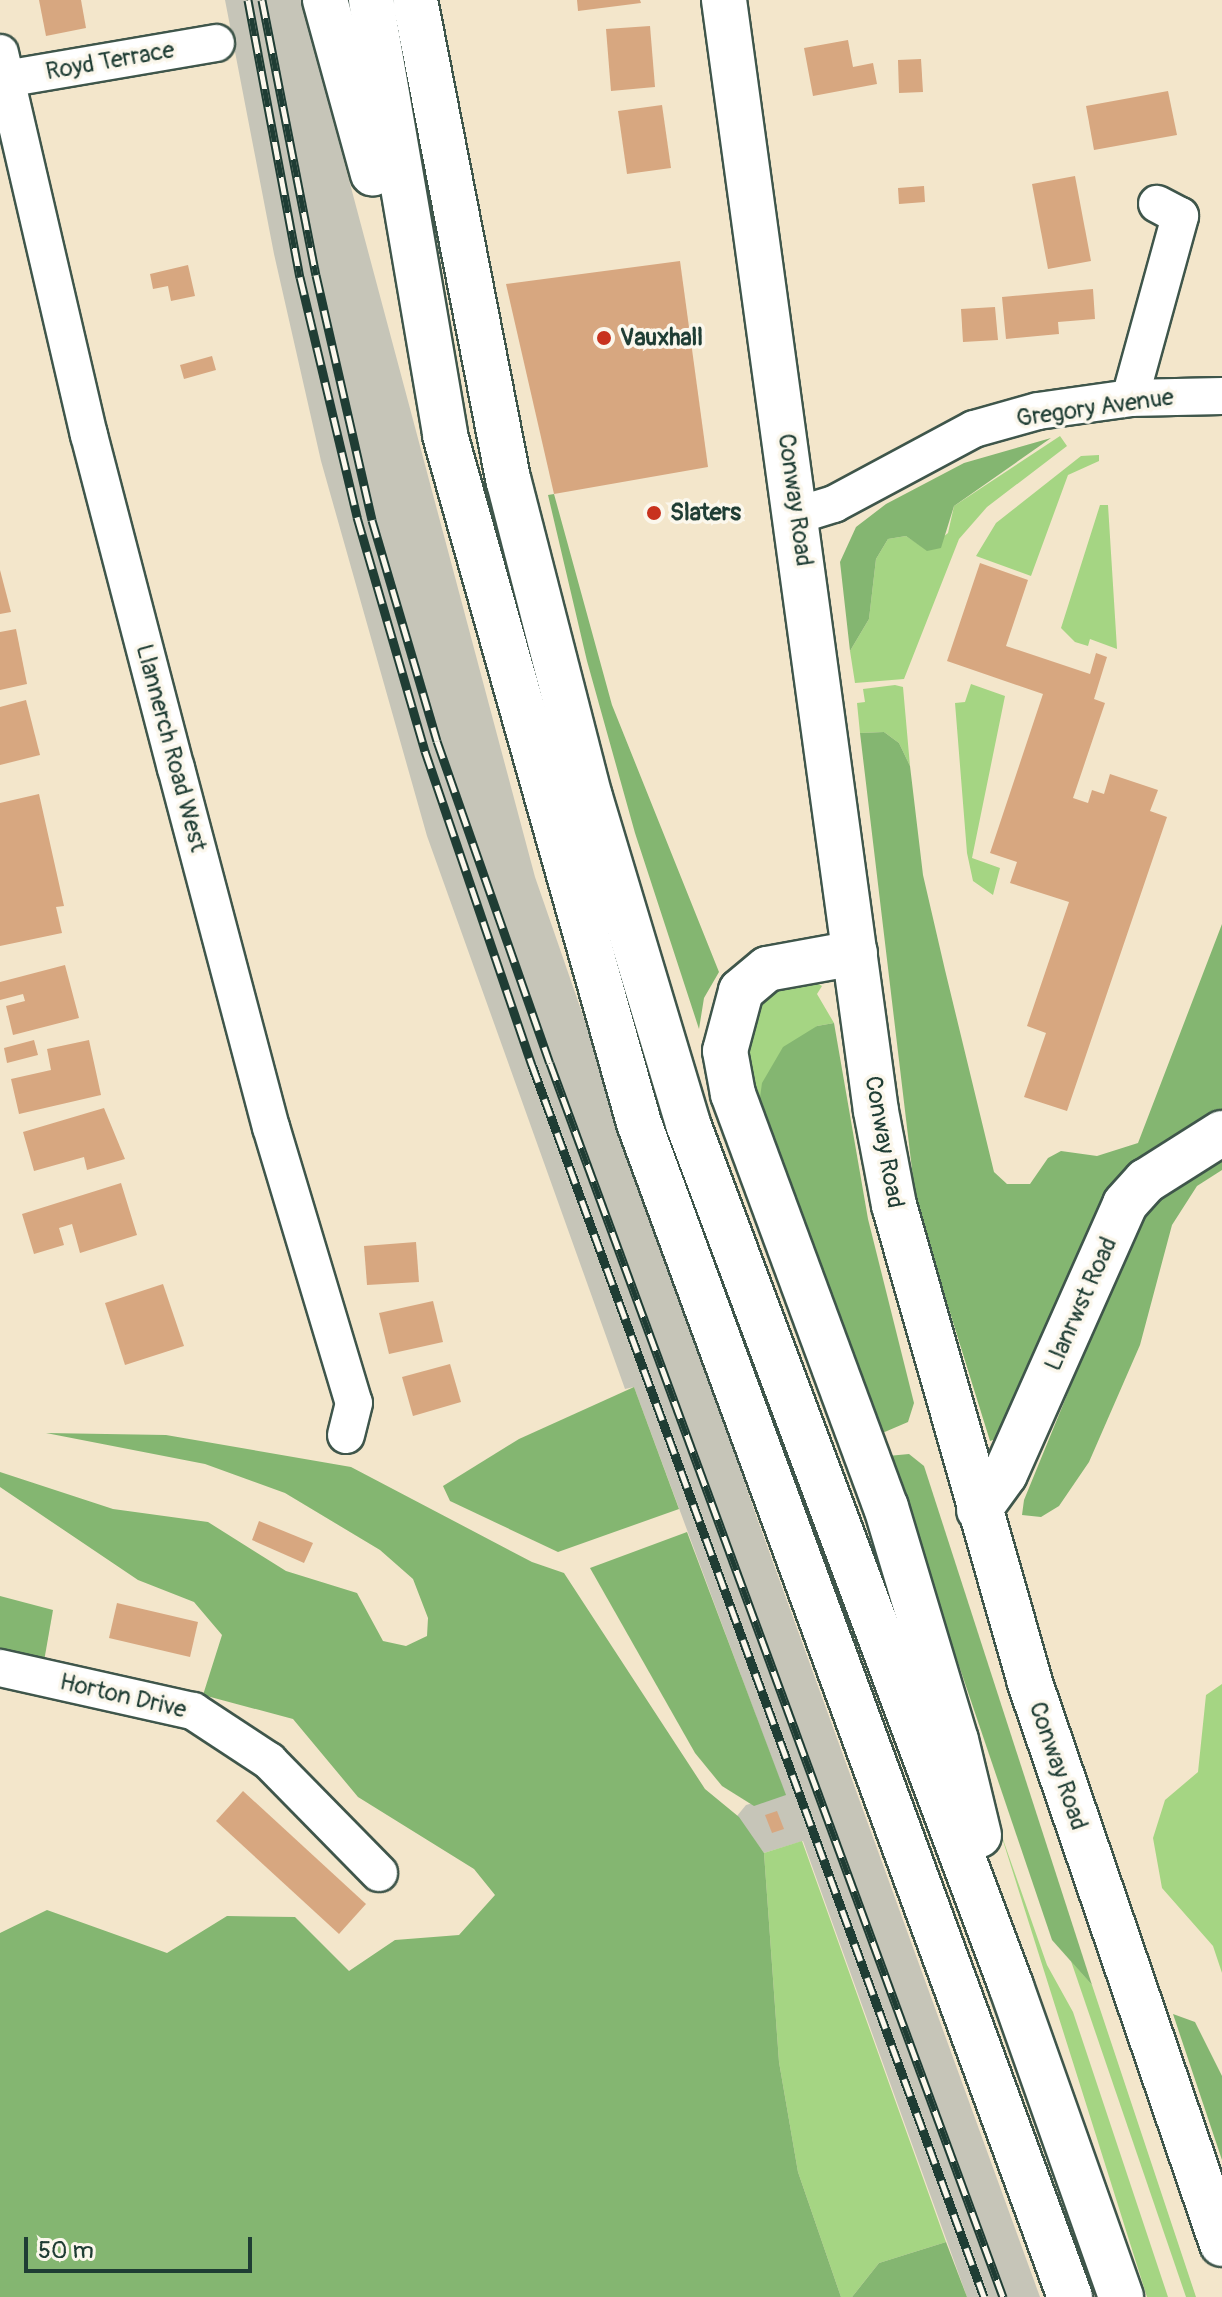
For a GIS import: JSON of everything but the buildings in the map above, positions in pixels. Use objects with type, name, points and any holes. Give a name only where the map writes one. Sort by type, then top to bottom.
[{"type":"main road","points":[[325,0],[639,1123],[1070,2297]]},
{"type":"main road","points":[[371,0],[445,435]]},
{"type":"main road","points":[[415,0],[506,467],[594,812],[688,1124],[1011,1986],[1121,2297]]},
{"type":"main road","name":"Conway Road","points":[[724,0],[798,515],[855,953],[894,1205],[1034,1696],[1222,2244]]},
{"type":"main road","points":[[855,953],[767,969],[741,991],[725,1051],[733,1094],[886,1507],[956,1740],[1011,1986]]},
{"type":"main road","name":"Llanrwst Road","points":[[979,1510],[1005,1474],[1125,1204],[1146,1181],[1222,1133]]},
{"type":"street","name":"Royd Terrace","points":[[2,66],[216,43]]},
{"type":"street","name":"Llannerch Road West","points":[[2,66],[89,435],[267,1112],[354,1403],[355,1419],[346,1435]]},
{"type":"street","points":[[1130,398],[1180,216],[1157,204]]},
{"type":"street","name":"Gregory Avenue","points":[[798,515],[834,504],[974,429],[1038,411],[1130,398],[1222,396]]},
{"type":"street","name":"Horton Drive","points":[[0,1668],[193,1711],[269,1761],[379,1873]]},
{"type":"shaded area","points":[[225,0],[301,0],[535,877],[758,1521],[1040,2297],[967,2297],[803,1841],[764,1853],[737,1816],[746,1805],[785,1794],[634,1387],[625,1389],[427,836],[321,461],[274,254]]},
{"type":"green space","points":[[1060,436],[1067,446],[987,507],[959,539],[904,679],[855,683],[850,651],[869,619],[876,559],[888,539],[906,536],[927,550],[948,533],[954,506]]},
{"type":"green space","points":[[1051,438],[954,506],[941,548],[927,551],[906,536],[888,539],[876,559],[869,619],[850,651],[840,562],[856,527],[886,504],[964,463]]},
{"type":"green space","points":[[1099,455],[1099,461],[1068,475],[1031,576],[976,556],[996,523],[1081,456]]},
{"type":"green space","points":[[554,494],[612,705],[719,972],[704,998],[699,1029],[635,833],[587,661],[548,495]]},
{"type":"green space","points":[[1100,505],[1108,505],[1117,649],[1090,639],[1088,646],[1075,642],[1061,628]]},
{"type":"green space","points":[[971,684],[1005,696],[972,858],[1000,868],[993,895],[973,881],[967,853],[955,703],[965,702]]},
{"type":"green space","points":[[903,687],[910,766],[899,743],[884,732],[860,733],[857,703],[865,702],[863,689]]},
{"type":"green space","points":[[884,732],[899,743],[910,766],[923,875],[945,970],[994,1172],[1007,1184],[1030,1184],[1048,1158],[1061,1151],[1097,1156],[1138,1143],[1222,924],[1222,1116],[1116,1188],[996,1439],[990,1441],[916,1203],[860,733]]},
{"type":"green space","points":[[812,980],[822,986],[817,994],[834,1023],[817,1026],[759,1104],[742,1060],[751,1011],[771,989]]},
{"type":"green space","points":[[834,1023],[868,1219],[914,1403],[908,1422],[880,1434],[759,1105],[762,1083],[783,1047],[817,1026]]},
{"type":"green space","points":[[1222,1149],[1222,1170],[1197,1186],[1172,1225],[1140,1345],[1089,1462],[1059,1506],[1041,1517],[1022,1515],[1024,1500],[1142,1212]]},
{"type":"green space","points":[[634,1387],[679,1509],[558,1552],[450,1501],[443,1486],[519,1439]]},
{"type":"green space","points":[[46,1433],[166,1435],[351,1467],[532,1562],[564,1573],[705,1789],[739,1817],[764,1853],[779,2062],[798,2172],[841,2297],[0,2297],[0,1933],[47,1910],[167,1953],[227,1916],[295,1917],[349,1971],[395,1940],[459,1935],[495,1895],[474,1869],[358,1797],[293,1719],[203,1695],[222,1635],[194,1602],[138,1580],[0,1487],[0,1472],[113,1509],[208,1522],[286,1571],[357,1593],[383,1641],[406,1646],[427,1636],[428,1618],[413,1579],[380,1550],[285,1493],[205,1464]]},
{"type":"green space","points":[[909,1454],[924,1466],[1092,1985],[1052,1940],[888,1456]]},
{"type":"green space","points":[[687,1532],[786,1795],[754,1806],[722,1786],[695,1753],[590,1568]]},
{"type":"green space","points":[[0,1596],[53,1610],[43,1667],[0,1656]]},
{"type":"green space","points":[[1222,1684],[1222,1973],[1213,1946],[1162,1888],[1153,1838],[1165,1800],[1198,1772],[1206,1695]]},
{"type":"green space","points":[[998,1825],[1047,1965],[1073,2012],[1168,2297],[1147,2297]]},
{"type":"green space","points":[[802,1841],[946,2242],[879,2263],[852,2297],[841,2297],[798,2172],[779,2062],[764,1853]]},
{"type":"green space","points":[[1071,1961],[1092,1985],[1196,2297],[1186,2297]]},
{"type":"green space","points":[[1173,2014],[1195,2022],[1222,2076],[1222,2160]]},
{"type":"green space","points":[[946,2242],[967,2297],[852,2297],[879,2263]]},
{"type":"railway","points":[[248,0],[300,277],[357,517],[425,751],[532,1065],[984,2297]]},
{"type":"railway","points":[[262,0],[316,275],[372,520],[437,741],[550,1063],[1003,2297]]},
{"type":"place","name":"Vauxhall","points":[[604,338]]},
{"type":"place","name":"Slaters","points":[[654,513]]}]
